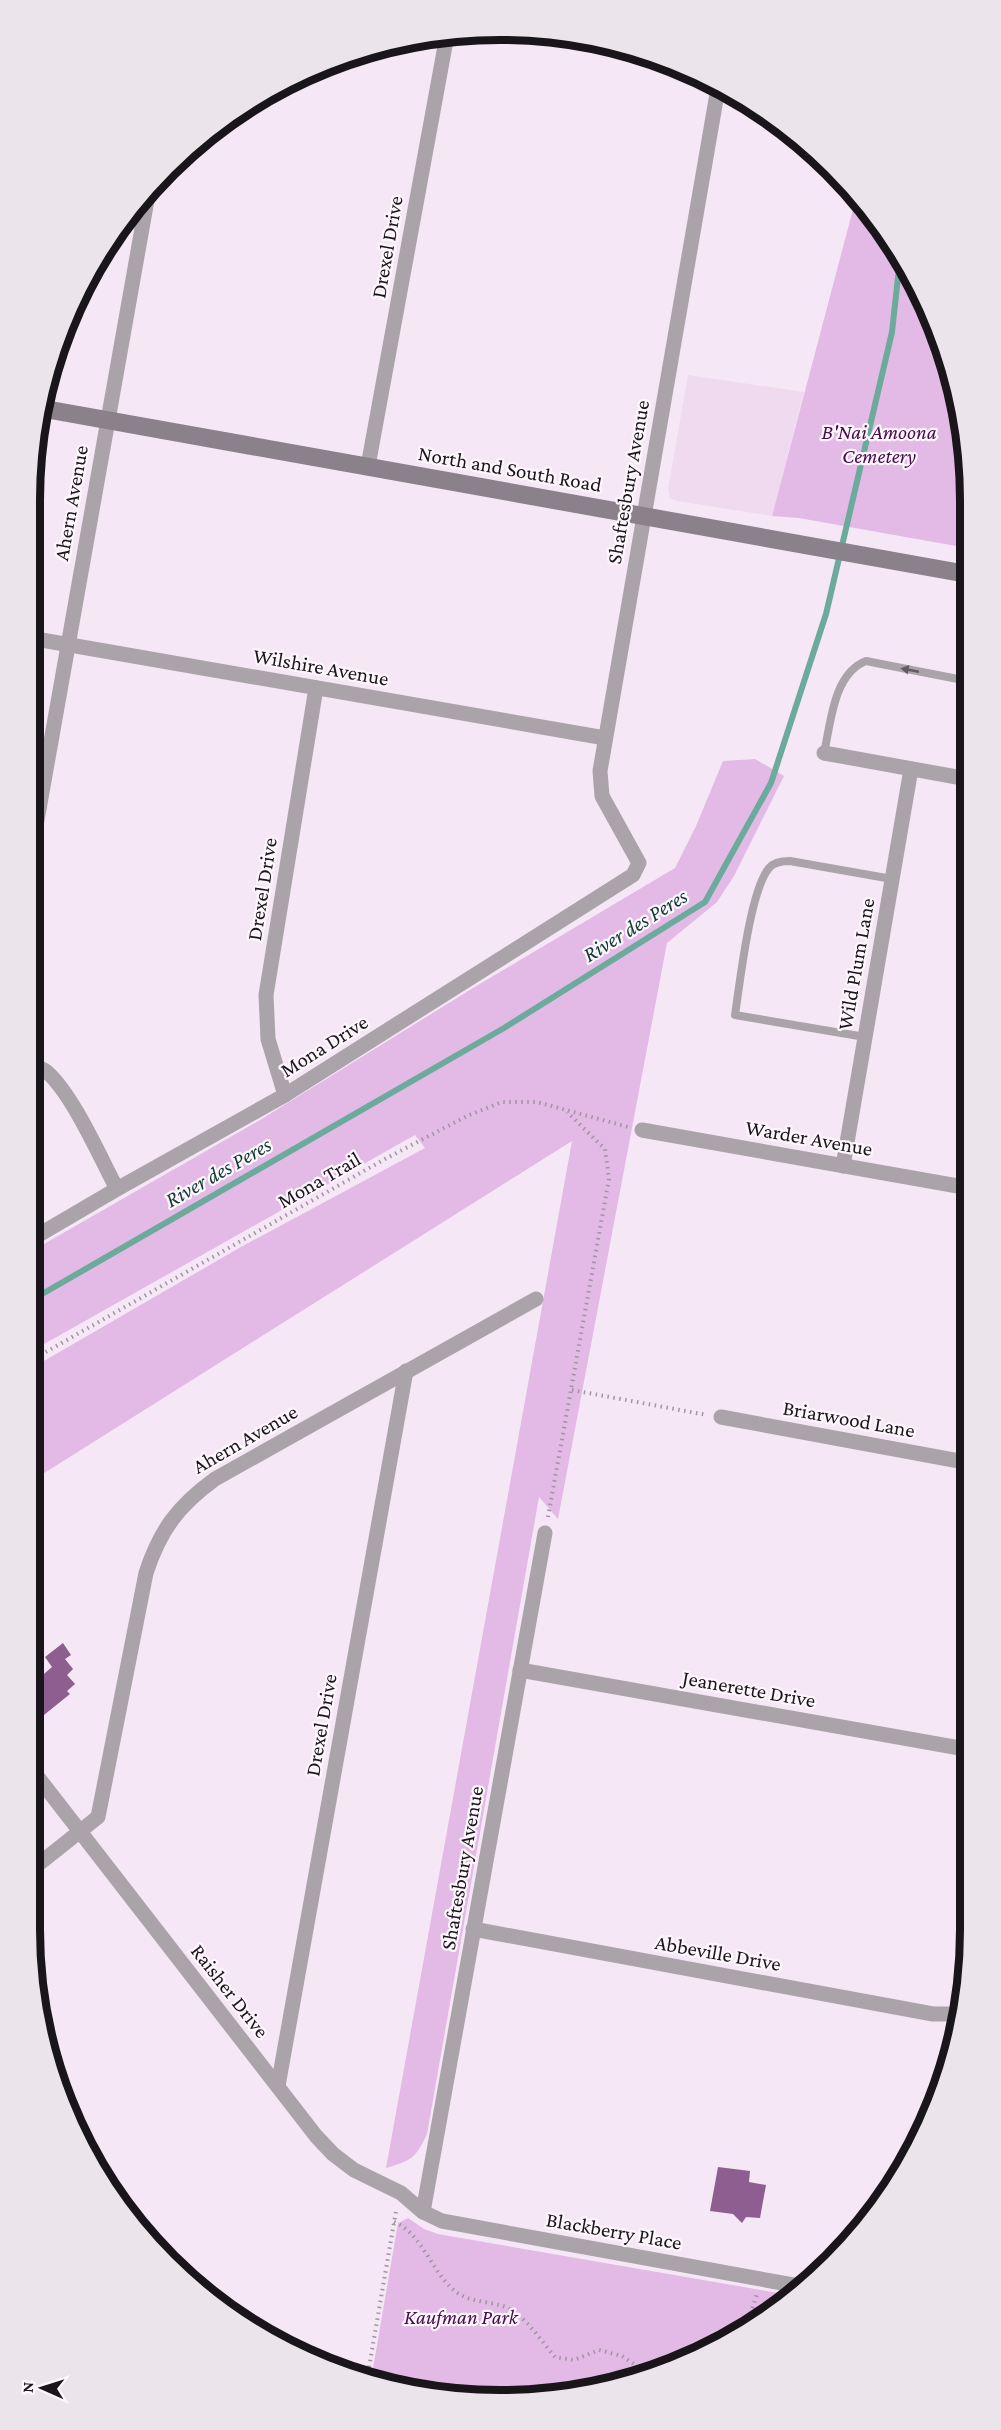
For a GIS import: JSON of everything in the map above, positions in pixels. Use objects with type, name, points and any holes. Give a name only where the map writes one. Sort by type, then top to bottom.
[{"type":"street","name":"Drexel Drive","points":[[368,466],[445,43]]},
{"type":"street","name":"Shaftesbury Avenue","points":[[633,875],[639,862],[602,796],[600,771],[717,95]]},
{"type":"street","name":"Ahern Avenue","points":[[40,805],[106,419],[145,209]]},
{"type":"street","name":"North and South Road","points":[[49,410],[960,573]]},
{"type":"street","name":"Wilshire Avenue","points":[[40,640],[605,738]]},
{"type":"street","name":"Drexel Drive","points":[[285,1095],[268,1039],[266,995],[315,688]]},
{"type":"street","points":[[824,753],[960,778]]},
{"type":"street","name":"Wild Plum Lane","points":[[843,1166],[911,769]]},
{"type":"street","name":"Mona Drive","points":[[40,1234],[117,1188],[285,1095],[633,875]]},
{"type":"street","points":[[40,1069],[46,1072],[63,1093],[86,1129],[117,1188]]},
{"type":"street","name":"Warder Avenue","points":[[642,1130],[960,1186]]},
{"type":"street","name":"Ahern Avenue","points":[[40,1864],[99,1817],[146,1573],[155,1545],[172,1517],[195,1493],[215,1479],[536,1299]]},
{"type":"street","name":"Drexel Drive","points":[[278,2086],[406,1371]]},
{"type":"street","name":"Briarwood Lane","points":[[721,1417],[960,1461]]},
{"type":"street","name":"Shaftesbury Avenue","points":[[423,2212],[472,1929],[545,1533]]},
{"type":"street","name":"Jeanerette Drive","points":[[520,1670],[960,1748]]},
{"type":"street","name":"Raisher Drive","points":[[40,1780],[316,2136],[333,2154],[354,2170],[401,2193],[423,2212]]},
{"type":"street","name":"Abbeville Drive","points":[[472,1929],[933,2014],[953,2014]]},
{"type":"street","name":"Blackberry Place","points":[[423,2212],[442,2222],[792,2285]]},
{"type":"lane","points":[[824,753],[839,690],[855,666],[866,661],[960,679]]},
{"type":"lane","points":[[865,1037],[735,1015],[736,1003],[755,897],[769,868],[779,862],[790,861],[892,879]]},
{"type":"path","name":"Mona Trail","points":[[40,1354],[385,1159],[467,1116],[502,1102],[537,1102],[642,1130]]},
{"type":"path","points":[[545,1533],[572,1390],[609,1168],[605,1149],[566,1110]]},
{"type":"path","points":[[572,1390],[721,1417]]},
{"type":"path","points":[[369,2370],[401,2193]]},
{"type":"path","points":[[394,2222],[405,2228],[419,2244],[454,2291],[473,2300],[504,2306],[521,2316],[555,2357],[574,2360],[599,2350],[622,2356],[640,2368]]},
{"type":"path","points":[[743,2320],[750,2315],[762,2279]]},
{"type":"path","points":[[713,2337],[719,2330],[734,2326]]},
{"type":"shaded area","points":[[688,375],[804,392],[772,516],[670,498],[668,489]]},
{"type":"green space","name":"B'Nai Amoona Cemetery","points":[[854,206],[883,245],[913,297],[945,381],[957,440],[960,470],[960,547],[799,518],[772,516]]},
{"type":"green space","points":[[755,759],[784,776],[734,876],[717,902],[667,943],[558,1519],[539,1497],[427,2134],[412,2157],[386,2168],[572,1141],[40,1476],[40,1363],[239,1248],[425,1148],[415,1135],[40,1346],[40,1246],[260,1120],[473,988],[675,868],[696,826],[723,761]]},
{"type":"green space","name":"Kaufman Park","points":[[408,2218],[424,2229],[438,2234],[782,2294],[756,2312],[704,2342],[620,2374],[561,2386],[531,2389],[470,2389],[411,2381],[373,2371],[398,2223]]},
{"type":"building","points":[[63,1643],[71,1655],[65,1659],[73,1669],[67,1675],[75,1684],[67,1691],[70,1694],[44,1715],[40,1709],[40,1677],[52,1667],[45,1657]]},
{"type":"building","points":[[718,2167],[750,2171],[749,2182],[766,2185],[760,2218],[746,2217],[742,2223],[733,2214],[710,2211]]},
{"type":"waterway","name":"River des Peres","points":[[40,1295],[504,1028],[705,902],[771,783],[826,614],[892,332],[899,271]]}]
